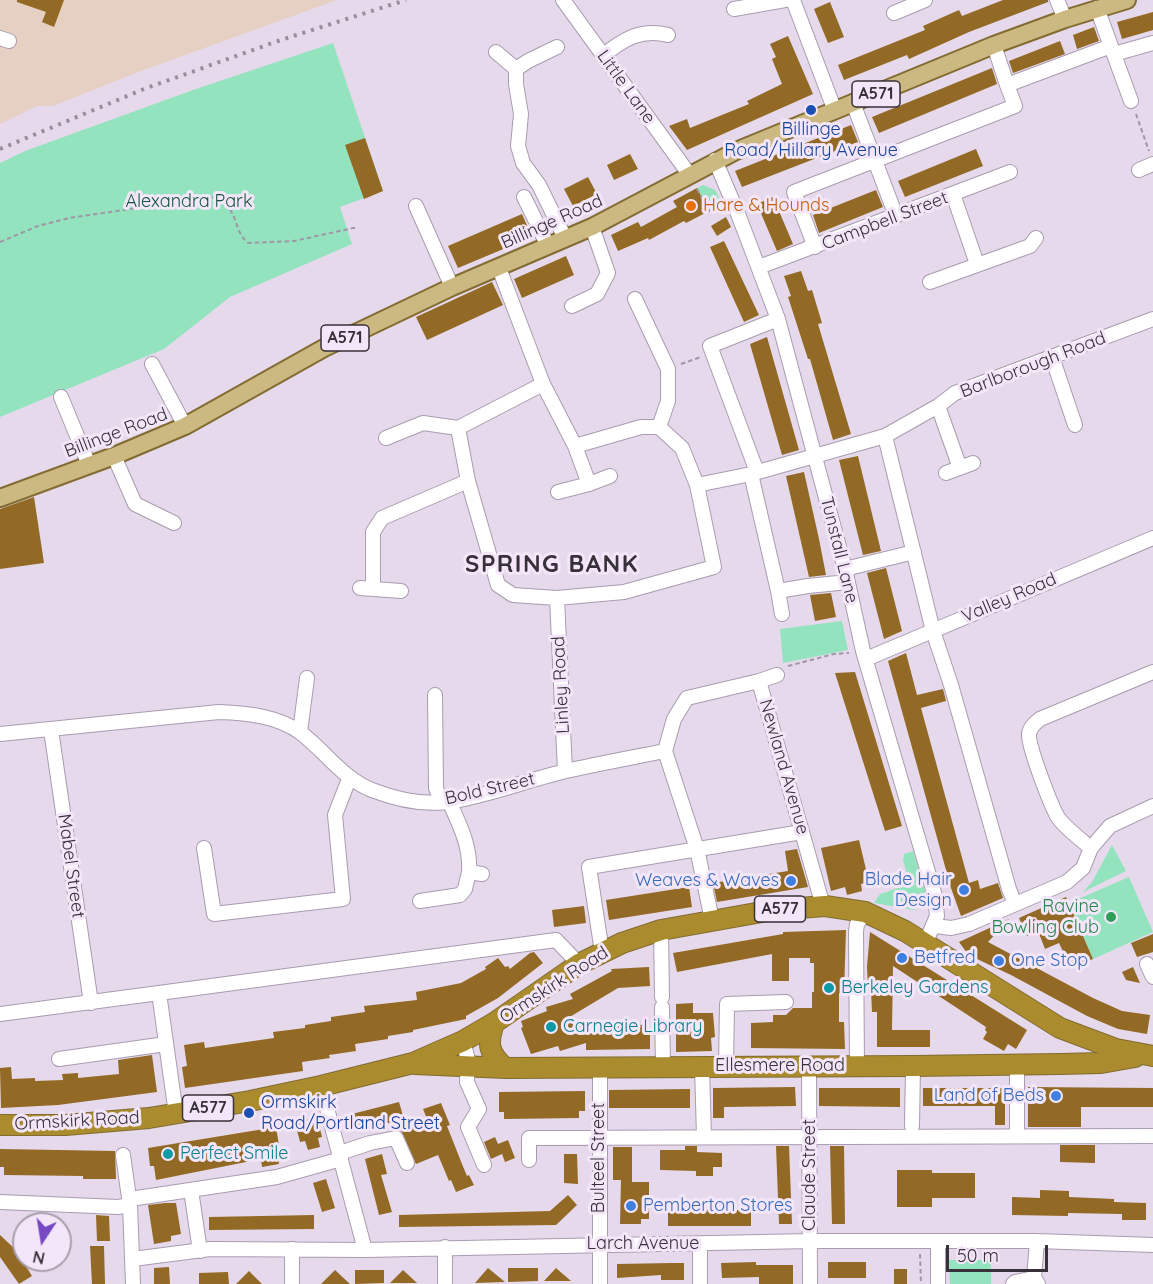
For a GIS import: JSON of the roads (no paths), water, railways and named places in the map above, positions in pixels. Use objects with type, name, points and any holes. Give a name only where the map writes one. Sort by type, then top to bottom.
[{"type":"highway","name":"Ormskirk Road","points":[[0,1125],[88,1124],[176,1113],[250,1101],[413,1063],[463,1041],[494,1023],[579,964],[622,943],[661,930],[712,920],[772,910],[825,906],[865,912],[884,920],[1060,1028],[1094,1042],[1150,1056]]},
{"type":"highway","points":[[494,1023],[489,1037],[490,1048],[495,1059],[505,1068]]},
{"type":"highway","points":[[1060,1028],[1066,1037],[1069,1049],[1068,1055],[1060,1064]]},
{"type":"highway","name":"Ellesmere Road","points":[[413,1063],[505,1068],[913,1066],[1060,1064],[1150,1056]]},
{"type":"main road","name":"Billinge Road","points":[[0,498],[114,456],[186,426],[324,348],[452,287],[592,227],[715,160],[994,45],[1097,8],[1127,0]]},
{"type":"street","name":"Little Lane","points":[[562,0],[689,174]]},
{"type":"street","points":[[734,9],[785,0]]},
{"type":"street","points":[[793,0],[835,111]]},
{"type":"street","points":[[894,13],[925,0]]},
{"type":"street","points":[[1057,0],[1065,19]]},
{"type":"street","points":[[1097,8],[1131,101]]},
{"type":"street","points":[[650,17],[651,32]]},
{"type":"street","points":[[603,56],[628,38],[651,32],[668,35]]},
{"type":"street","points":[[1008,85],[1112,50],[1153,43]]},
{"type":"street","points":[[815,247],[794,192],[1015,106],[994,45]]},
{"type":"street","points":[[516,69],[557,47]]},
{"type":"street","points":[[496,52],[516,69],[521,114],[518,146],[520,155],[539,185],[565,238]]},
{"type":"street","points":[[853,104],[896,216]]},
{"type":"street","points":[[1139,170],[1151,158]]},
{"type":"street","name":"Tunstall Lane","points":[[715,160],[778,319],[816,457],[864,655],[936,897],[938,916],[925,944]]},
{"type":"street","name":"Campbell Street","points":[[759,267],[1010,172]]},
{"type":"street","points":[[953,194],[976,264]]},
{"type":"street","points":[[524,197],[548,246]]},
{"type":"street","points":[[416,206],[452,287]]},
{"type":"street","points":[[572,306],[597,294],[608,273],[592,227]]},
{"type":"street","points":[[930,282],[976,264],[1034,246]]},
{"type":"street","points":[[499,268],[543,384],[574,446],[589,484]]},
{"type":"street","points":[[635,299],[668,369],[668,401],[659,427]]},
{"type":"street","points":[[778,319],[711,350],[754,473],[782,614]]},
{"type":"street","name":"Barlborough Road","points":[[697,485],[816,457],[885,436],[938,406],[955,393],[1153,319]]},
{"type":"street","points":[[1052,357],[1075,404],[1075,425]]},
{"type":"street","points":[[152,364],[186,426]]},
{"type":"street","points":[[386,438],[423,423],[458,428],[543,384]]},
{"type":"street","points":[[61,397],[89,465]]},
{"type":"street","points":[[938,406],[959,468]]},
{"type":"street","points":[[458,428],[468,481],[498,585],[513,596],[557,598],[624,592],[714,567],[697,485],[682,448],[659,427],[641,427],[574,446]]},
{"type":"street","points":[[885,436],[933,631],[1015,904]]},
{"type":"street","points":[[114,456],[135,504],[174,523]]},
{"type":"street","points":[[558,492],[610,476]]},
{"type":"street","points":[[400,591],[367,589],[373,532],[382,518],[468,481]]},
{"type":"street","name":"Valley Road","points":[[864,655],[933,631],[1153,538]]},
{"type":"street","points":[[778,591],[808,586],[914,552]]},
{"type":"street","name":"Linley Road","points":[[557,598],[565,771]]},
{"type":"street","points":[[1091,848],[1054,812],[1032,749],[1029,730],[1040,719],[1153,672]]},
{"type":"street","points":[[759,681],[777,675]]},
{"type":"street","points":[[300,732],[307,678]]},
{"type":"street","name":"Newland Avenue","points":[[664,752],[674,719],[687,698],[759,681],[820,898],[825,906]]},
{"type":"street","points":[[420,901],[460,895],[476,873],[470,862],[466,842],[436,788],[435,695]]},
{"type":"street","name":"Bold Street","points":[[0,734],[219,712],[247,714],[275,720],[300,732],[350,779],[370,789],[398,800],[445,802],[565,771],[664,752]]},
{"type":"street","name":"Mabel Street","points":[[51,730],[91,1003]]},
{"type":"street","points":[[664,752],[697,849],[712,920]]},
{"type":"street","points":[[204,848],[214,914],[343,899],[335,815],[350,779]]},
{"type":"street","points":[[934,926],[951,928],[969,924],[1067,882],[1083,868],[1091,848],[1110,826],[1153,806]]},
{"type":"street","points":[[602,952],[589,867],[802,832]]},
{"type":"street","points":[[857,1066],[856,932],[857,924],[865,912]]},
{"type":"street","points":[[661,930],[663,1067]]},
{"type":"street","points":[[0,1014],[556,940],[579,964]]},
{"type":"street","points":[[1147,964],[1153,977]]},
{"type":"street","points":[[159,993],[176,1113]]},
{"type":"street","points":[[726,1067],[727,1004],[786,1002]]},
{"type":"street","points":[[463,1041],[468,1067],[467,1082],[479,1109],[468,1127],[484,1165]]},
{"type":"street","points":[[59,1059],[166,1044]]},
{"type":"street","points":[[1017,1064],[1017,1130]]},
{"type":"street","name":"Claude Street","points":[[809,1066],[810,1284]]},
{"type":"street","points":[[912,1126],[913,1066]]},
{"type":"street","points":[[702,1067],[704,1137]]},
{"type":"street","name":"Bulteel Street","points":[[600,1068],[600,1284]]},
{"type":"street","points":[[321,1086],[365,1250]]},
{"type":"street","points":[[529,1160],[529,1138],[1153,1136]]},
{"type":"street","points":[[0,1202],[118,1207],[130,1202],[191,1190],[277,1177],[341,1156],[370,1143],[396,1138],[407,1163]]},
{"type":"street","points":[[123,1155],[130,1202],[133,1284]]},
{"type":"street","points":[[191,1190],[200,1251]]},
{"type":"street","name":"Larch Avenue","points":[[133,1259],[200,1251],[810,1241],[1037,1241],[1153,1245]]},
{"type":"street","points":[[1013,1284],[1036,1281],[1037,1241]]},
{"type":"street","points":[[938,1242],[938,1284]]},
{"type":"street","points":[[700,1244],[700,1284]]},
{"type":"street","points":[[445,1247],[445,1284]]},
{"type":"street","points":[[292,1249],[292,1284]]},
{"type":"railway","points":[[0,149],[144,89],[278,41],[406,0]]},
{"type":"place","name":"Billinge Road/Hillary Avenue","points":[[811,110]]},
{"type":"place","name":"Hare & Hounds","points":[[691,206]]},
{"type":"place","name":"Weaves & Waves","points":[[791,881]]},
{"type":"place","name":"Blade Hair Design","points":[[964,890]]},
{"type":"place","name":"Ravine Bowling Club","points":[[1111,917]]},
{"type":"place","name":"Betfred","points":[[902,958]]},
{"type":"place","name":"One Stop","points":[[999,961]]},
{"type":"place","name":"Berkeley Gardens","points":[[829,988]]},
{"type":"place","name":"Carnegie Library","points":[[551,1027]]},
{"type":"place","name":"Land of Beds","points":[[1056,1096]]},
{"type":"place","name":"Ormskirk Road/Portland Street","points":[[249,1113]]},
{"type":"place","name":"Perfect Smile","points":[[168,1154]]},
{"type":"place","name":"Pemberton Stores","points":[[631,1206]]},
{"type":"district","name":"SPRING BANK","points":[[552,565]]},
{"type":"park label","name":"Alexandra Park","points":[[189,202]]}]
